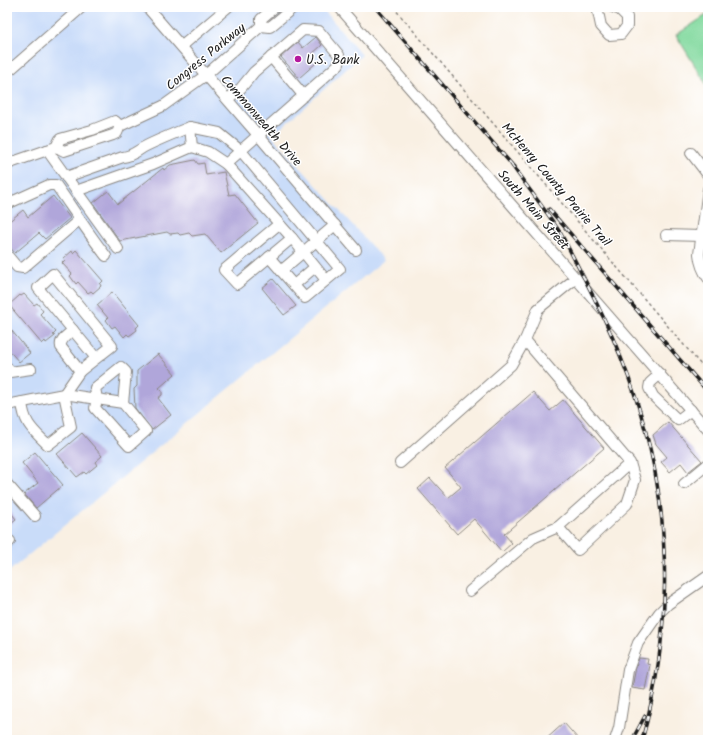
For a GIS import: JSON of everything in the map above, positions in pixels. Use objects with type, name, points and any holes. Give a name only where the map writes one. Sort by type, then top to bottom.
[{"type":"street","points":[[7,66],[11,69],[82,7]]},
{"type":"street","name":"Commonwealth Drive","points":[[147,7],[228,99],[356,250]]},
{"type":"street","points":[[182,46],[228,7]]},
{"type":"street","name":"Congress Parkway","points":[[261,26],[261,19],[275,7]]},
{"type":"street","name":"Congress Parkway","points":[[7,164],[52,149],[64,151],[117,133],[120,126],[163,106],[206,75],[261,26],[270,27],[294,7]]},
{"type":"street","name":"South Main Street","points":[[339,7],[708,430]]},
{"type":"street","points":[[597,7],[601,26],[609,35],[621,34],[626,26],[627,17],[620,10],[612,7]]},
{"type":"street","points":[[226,164],[339,64],[339,55],[319,31],[303,30],[254,72],[241,88],[228,99]]},
{"type":"street","points":[[271,57],[304,96]]},
{"type":"street","points":[[66,177],[128,156],[144,147],[190,127],[219,133],[241,150],[340,269],[305,298],[269,257]]},
{"type":"street","points":[[190,127],[192,147]]},
{"type":"street","points":[[76,191],[153,164],[192,147],[208,152],[226,164],[292,238],[326,280]]},
{"type":"street","points":[[52,149],[66,177],[118,249]]},
{"type":"street","points":[[691,153],[708,175]]},
{"type":"street","points":[[7,204],[49,185],[56,185],[77,214],[79,220],[106,256]]},
{"type":"street","points":[[708,189],[699,254],[700,263],[708,278]]},
{"type":"street","points":[[7,255],[17,267],[22,268],[79,220]]},
{"type":"street","points":[[279,224],[224,270],[237,284],[292,238]]},
{"type":"street","points":[[281,271],[335,225]]},
{"type":"street","points":[[666,235],[701,236]]},
{"type":"street","points":[[294,285],[315,267]]},
{"type":"street","points":[[22,402],[23,414],[29,426],[48,445],[70,427],[64,394],[80,371],[112,346],[54,274],[38,288],[96,358]]},
{"type":"street","points":[[400,463],[511,366],[525,340],[538,309],[576,278]]},
{"type":"street","points":[[73,330],[60,343],[80,371]]},
{"type":"street","points":[[525,340],[630,463],[635,480],[627,504],[578,550],[558,527]]},
{"type":"street","points":[[7,367],[10,372],[31,369]]},
{"type":"street","points":[[7,405],[64,394],[97,399],[123,403],[146,431],[129,446],[95,408],[97,399],[95,388],[121,367],[126,372],[123,403]]},
{"type":"street","points":[[660,374],[650,383],[649,388],[654,396],[678,420],[691,410]]},
{"type":"street","points":[[470,590],[533,538],[558,527],[630,463]]},
{"type":"street","points":[[684,484],[708,464]]},
{"type":"street","points":[[7,484],[35,516]]},
{"type":"street","points":[[614,740],[619,728],[628,670],[638,643],[659,613],[668,604],[708,576]]},
{"type":"path","name":"McHenry County Prairie Trail","points":[[393,7],[708,373]]},
{"type":"shaded area","points":[[7,7],[321,7],[362,55],[272,136],[384,260],[7,573]]},
{"type":"green space","points":[[708,14],[708,87],[676,35]]},
{"type":"building","name":"U.S. Bank","points":[[316,37],[322,45],[310,56],[316,63],[299,78],[281,57],[298,42],[303,48]]},
{"type":"building","points":[[195,160],[198,164],[204,163],[206,175],[224,172],[229,195],[235,194],[258,223],[221,253],[205,234],[192,236],[189,233],[180,235],[178,233],[170,234],[167,232],[120,241],[93,203],[108,191],[118,204],[163,168],[164,170],[170,165]]},
{"type":"building","points":[[53,196],[70,218],[45,239],[39,233],[15,253],[7,244],[7,223],[23,210],[28,217]]},
{"type":"building","points":[[76,250],[103,281],[100,284],[101,286],[93,293],[91,291],[88,293],[78,282],[76,284],[70,276],[72,274],[62,263],[65,260],[64,258],[72,251],[73,253]]},
{"type":"building","points":[[273,279],[296,306],[284,315],[262,288]]},
{"type":"building","points":[[112,292],[139,325],[136,328],[137,330],[129,336],[127,334],[124,337],[115,326],[112,328],[106,320],[108,318],[97,305]]},
{"type":"building","points":[[24,294],[34,305],[37,303],[43,311],[40,314],[56,332],[53,335],[55,336],[46,343],[45,341],[42,344],[9,305],[20,295],[21,296]]},
{"type":"building","points":[[7,325],[30,353],[19,362],[7,348]]},
{"type":"building","points":[[158,354],[175,374],[159,388],[162,391],[162,395],[158,398],[171,415],[152,430],[135,408],[134,389],[137,386],[137,371]]},
{"type":"building","points":[[533,392],[550,411],[563,400],[604,448],[504,534],[512,543],[502,552],[474,519],[457,534],[418,489],[430,478],[448,498],[461,487],[445,468]]},
{"type":"building","points":[[668,422],[702,461],[688,472],[681,463],[670,472],[661,462],[667,457],[656,444],[653,435]]},
{"type":"building","points":[[82,433],[102,456],[95,462],[97,465],[86,474],[84,472],[77,477],[57,454]]},
{"type":"building","points":[[35,452],[63,485],[36,508],[24,494],[38,483],[22,463]]},
{"type":"building","points":[[7,508],[16,519],[7,526]]},
{"type":"building","points":[[639,658],[648,659],[647,664],[650,665],[645,690],[632,688]]},
{"type":"building","points":[[564,723],[579,740],[545,740]]},
{"type":"railway","points":[[375,7],[514,167]]},
{"type":"railway","points":[[511,164],[561,234],[602,314],[619,352],[633,390],[645,429],[654,467],[664,545],[663,624],[651,702],[642,740]]},
{"type":"railway","points":[[549,209],[708,392]]},
{"type":"railway","points":[[632,740],[645,716]]},
{"type":"place","name":"U.S. Bank","points":[[298,59]]}]
